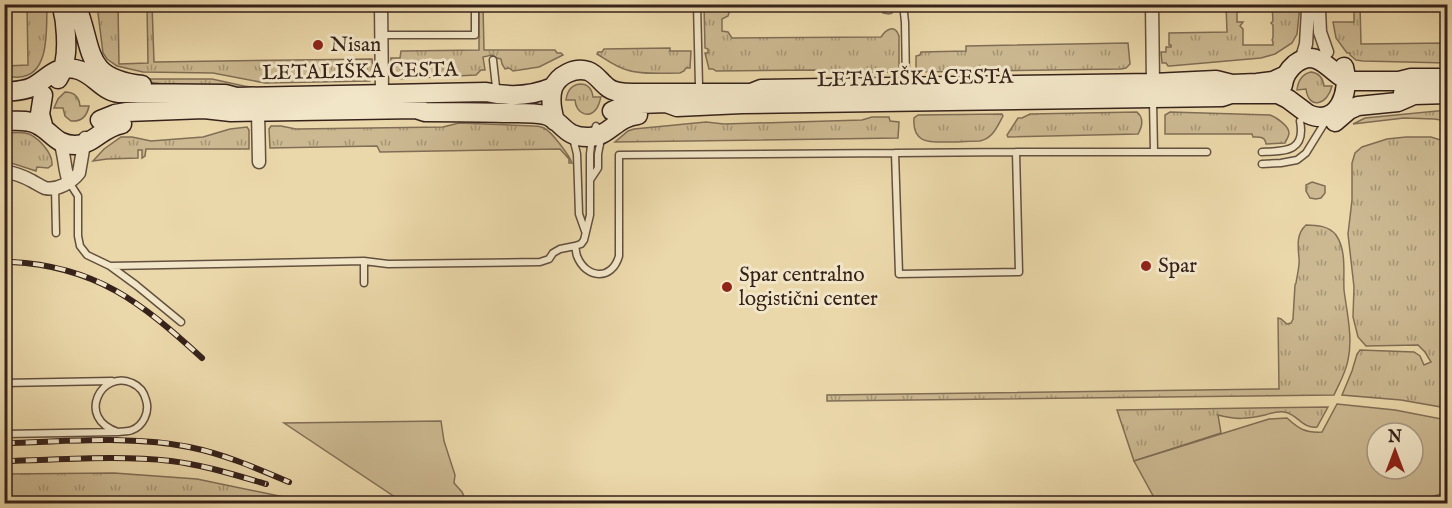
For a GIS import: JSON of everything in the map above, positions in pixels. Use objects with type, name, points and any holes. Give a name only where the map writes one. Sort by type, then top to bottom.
[{"type":"main road","points":[[70,7],[75,20],[76,51],[85,72]]},
{"type":"main road","points":[[4,102],[27,101],[43,94],[49,87],[66,52],[65,22],[70,7]]},
{"type":"main road","points":[[70,7],[82,21],[87,44],[99,68],[116,79],[156,87],[166,94]]},
{"type":"main road","points":[[1303,56],[1317,50],[1327,52],[1345,74],[1332,114]]},
{"type":"main road","name":"LETALIŠKA CESTA","points":[[1219,89],[1232,74],[1270,70],[1294,55],[1321,61],[1345,74],[1399,75],[1413,87],[1448,94]]},
{"type":"main road","name":"LETALIŠKA CESTA","points":[[597,132],[612,111],[640,104],[666,103],[677,107],[1219,89],[1233,84],[1273,81],[1286,75],[1303,56]]},
{"type":"main road","name":"LETALIŠKA CESTA","points":[[84,139],[100,120],[115,114],[204,109],[233,104],[491,90],[501,85],[535,82],[565,65],[578,62],[598,65],[612,79],[627,85],[751,86],[761,89],[906,87],[1153,90]]},
{"type":"main road","points":[[4,92],[29,88],[56,74],[76,69],[85,72]]},
{"type":"main road","name":"LETALIŠKA CESTA","points":[[491,90],[502,95],[542,92],[554,87],[572,71],[581,70],[591,72],[609,89],[633,93],[751,93],[761,89]]},
{"type":"main road","name":"LETALIŠKA CESTA","points":[[85,72],[102,93],[119,101],[225,101],[258,111],[416,109],[424,112],[549,116],[562,112],[574,125],[597,132],[627,117],[666,113],[677,107]]},
{"type":"main road","name":"LETALIŠKA CESTA","points":[[56,74],[78,80],[95,95],[102,93],[225,94],[233,104]]},
{"type":"main road","points":[[1286,75],[1283,84],[1290,109]]},
{"type":"main road","name":"LETALIŠKA CESTA","points":[[1219,89],[1231,94],[1265,93],[1312,126],[1332,114],[1353,96],[1397,91],[1448,78]]},
{"type":"main road","points":[[554,87],[554,114]]},
{"type":"main road","name":"LETALIŠKA CESTA","points":[[1332,114],[1334,122],[1358,106],[1398,102],[1413,87]]},
{"type":"main road","points":[[612,111],[615,91]]},
{"type":"main road","points":[[100,120],[103,109],[102,93]]},
{"type":"main road","points":[[42,122],[43,94]]},
{"type":"main road","name":"LETALIŠKA CESTA","points":[[84,139],[114,125],[206,117],[233,104]]},
{"type":"main road","name":"LETALIŠKA CESTA","points":[[1290,109],[1312,116],[1321,117],[1332,114]]},
{"type":"main road","points":[[4,113],[42,122],[60,142],[74,145],[84,139]]},
{"type":"main road","name":"LETALIŠKA CESTA","points":[[554,114],[563,129],[571,134]]},
{"type":"main road","points":[[4,121],[42,122],[47,117],[65,134],[84,139]]},
{"type":"main road","points":[[571,134],[580,137],[597,132]]},
{"type":"street","points":[[381,4],[382,95]]},
{"type":"street","points":[[1152,4],[1153,90]]},
{"type":"street","points":[[1303,56],[1308,32],[1308,10],[1311,4]]},
{"type":"street","points":[[1316,4],[1319,10],[1320,32],[1327,52]]},
{"type":"street","points":[[258,111],[259,162]]},
{"type":"street","points":[[4,171],[32,180],[45,188],[56,187],[73,179],[81,170],[84,139]]},
{"type":"street","points":[[60,142],[64,171],[73,179]]},
{"type":"lane","points":[[381,35],[475,35],[474,4]]},
{"type":"lane","points":[[697,4],[699,86]]},
{"type":"lane","points":[[903,4],[906,87]]},
{"type":"lane","points":[[491,90],[493,60]]},
{"type":"lane","points":[[1153,90],[1154,152]]},
{"type":"lane","points":[[1262,152],[1287,150],[1296,146],[1301,139],[1290,109]]},
{"type":"lane","points":[[1262,164],[1297,160],[1306,153],[1332,114]]},
{"type":"lane","points":[[590,180],[598,168],[600,140],[597,132]]},
{"type":"lane","points":[[110,266],[364,261],[388,264],[540,262],[549,259],[560,249],[581,244],[584,240],[590,215],[590,154],[597,132]]},
{"type":"lane","points":[[571,134],[576,145],[579,214],[585,232]]},
{"type":"lane","points":[[895,153],[899,274],[1019,272],[1016,152]]},
{"type":"lane","points":[[575,246],[577,256],[591,272],[599,275],[605,274],[617,262],[619,155],[1207,152]]},
{"type":"lane","points":[[73,179],[78,196],[80,246],[87,255],[110,266],[181,322]]},
{"type":"lane","points":[[56,187],[56,233]]},
{"type":"lane","points":[[364,261],[364,283]]},
{"type":"lane","points":[[118,381],[110,383],[99,393],[95,409],[101,423],[118,432]]},
{"type":"lane","points":[[4,382],[126,381],[141,389],[146,396],[147,405],[147,413],[143,421],[130,431],[4,434]]},
{"type":"green space","points":[[152,4],[154,62],[372,59],[373,70],[370,81],[265,83],[213,73],[143,72],[117,66],[103,53],[97,5],[118,5],[119,64],[148,63],[147,5]]},
{"type":"green space","points":[[479,4],[483,5],[484,50],[555,50],[563,55],[539,67],[513,71],[509,68],[505,69],[501,59],[492,55],[483,57],[485,70],[481,70],[476,75],[395,79],[393,77],[391,58],[400,58],[401,51],[479,50]]},
{"type":"green space","points":[[27,5],[47,5],[45,48],[37,68],[29,74],[12,77],[5,75],[5,66],[28,65]]},
{"type":"green space","points":[[704,5],[820,5],[820,8],[730,10],[728,16],[722,19],[722,31],[728,32],[732,38],[881,37],[888,30],[893,29],[899,36],[899,69],[892,72],[837,73],[816,70],[716,71],[709,69],[705,53],[708,53],[708,49],[705,48]]},
{"type":"green space","points":[[825,5],[893,5],[894,10],[889,14],[883,13],[881,8],[825,8]]},
{"type":"green space","points":[[1226,5],[1242,5],[1240,12],[1237,12],[1237,22],[1243,22],[1240,26],[1243,29],[1243,45],[1273,45],[1272,5],[1300,5],[1297,34],[1292,43],[1275,54],[1261,58],[1170,66],[1162,63],[1161,52],[1166,52],[1166,47],[1171,47],[1169,33],[1227,32]]},
{"type":"green space","points":[[1331,5],[1360,5],[1361,44],[1447,43],[1447,63],[1356,60],[1350,53],[1347,53],[1336,38],[1333,22],[1354,22],[1354,9],[1332,8]]},
{"type":"green space","points":[[1128,43],[1130,64],[1121,69],[920,72],[916,69],[916,56],[921,52],[966,51],[966,46]]},
{"type":"green space","points":[[670,48],[670,51],[691,51],[690,68],[680,73],[640,73],[619,67],[597,54],[604,49]]},
{"type":"green space","points":[[1311,72],[1320,76],[1324,86],[1332,86],[1323,101],[1311,100],[1306,89],[1297,90],[1301,78]]},
{"type":"green space","points":[[147,79],[212,79],[257,88],[168,84],[148,82]]},
{"type":"green space","points":[[580,84],[589,88],[593,97],[601,97],[597,108],[590,114],[580,111],[575,100],[566,100],[570,89]]},
{"type":"green space","points":[[65,92],[76,95],[80,106],[89,106],[87,113],[81,119],[71,121],[65,116],[63,108],[54,108],[58,99]]},
{"type":"green space","points":[[1447,110],[1447,121],[1404,118],[1353,124],[1365,118]]},
{"type":"green space","points":[[1137,112],[1142,123],[1138,134],[1008,137],[1007,135],[1018,118],[1030,114]]},
{"type":"green space","points":[[1170,112],[1270,115],[1285,125],[1289,134],[1285,143],[1266,144],[1263,138],[1253,137],[1252,134],[1165,134],[1165,115]]},
{"type":"green space","points":[[1002,114],[994,132],[980,141],[930,142],[920,137],[914,127],[914,118],[918,115]]},
{"type":"green space","points":[[872,117],[889,117],[890,121],[899,122],[898,138],[615,142],[634,129],[706,122],[724,124],[862,120]]},
{"type":"green space","points":[[459,123],[541,127],[556,139],[572,163],[569,163],[569,159],[560,149],[380,152],[377,146],[270,148],[269,129],[271,126],[296,129],[443,127]]},
{"type":"green space","points":[[247,127],[249,149],[146,149],[145,156],[142,158],[142,150],[138,150],[138,158],[93,161],[104,149],[121,137],[151,141],[203,137],[230,129]]},
{"type":"green space","points":[[5,133],[30,134],[47,150],[52,165],[48,168],[37,167],[36,171],[5,161]]},
{"type":"green space","points":[[1431,137],[1447,142],[1447,408],[1401,400],[1342,395],[1360,350],[1414,352],[1420,356],[1424,365],[1431,362],[1418,345],[1366,346],[1358,337],[1353,317],[1354,287],[1348,234],[1352,200],[1352,163],[1355,153],[1362,147],[1387,139]]},
{"type":"green space","points":[[1312,182],[1325,186],[1325,193],[1321,198],[1310,198],[1306,191],[1306,185]]},
{"type":"green space","points":[[1306,225],[1330,230],[1336,235],[1342,248],[1344,290],[1350,334],[1346,369],[1334,395],[827,401],[827,395],[1279,389],[1278,318],[1287,324],[1293,319],[1299,264],[1298,240]]},
{"type":"green space","points":[[1337,404],[1395,410],[1447,420],[1447,492],[1409,504],[1157,503],[1134,461],[1269,419],[1287,418],[1303,430],[1322,432]]},
{"type":"green space","points":[[1328,407],[1317,427],[1307,426],[1293,415],[1284,412],[1242,418],[1218,415],[1221,433],[1134,461],[1117,410]]},
{"type":"green space","points":[[441,421],[444,441],[455,475],[454,483],[462,492],[467,503],[404,503],[284,423]]},
{"type":"green space","points":[[114,473],[197,479],[313,503],[5,503],[5,474]]},
{"type":"railway","points":[[11,262],[68,271],[116,291],[159,320],[202,358]]},
{"type":"railway","points":[[4,443],[97,440],[167,443],[215,453],[289,482]]},
{"type":"railway","points":[[4,461],[151,459],[207,468],[266,484]]},
{"type":"place","name":"Nisan","points":[[318,45]]},
{"type":"place","name":"Spar","points":[[1146,266]]},
{"type":"place","name":"Spar centralno logistični center","points":[[727,287]]}]
